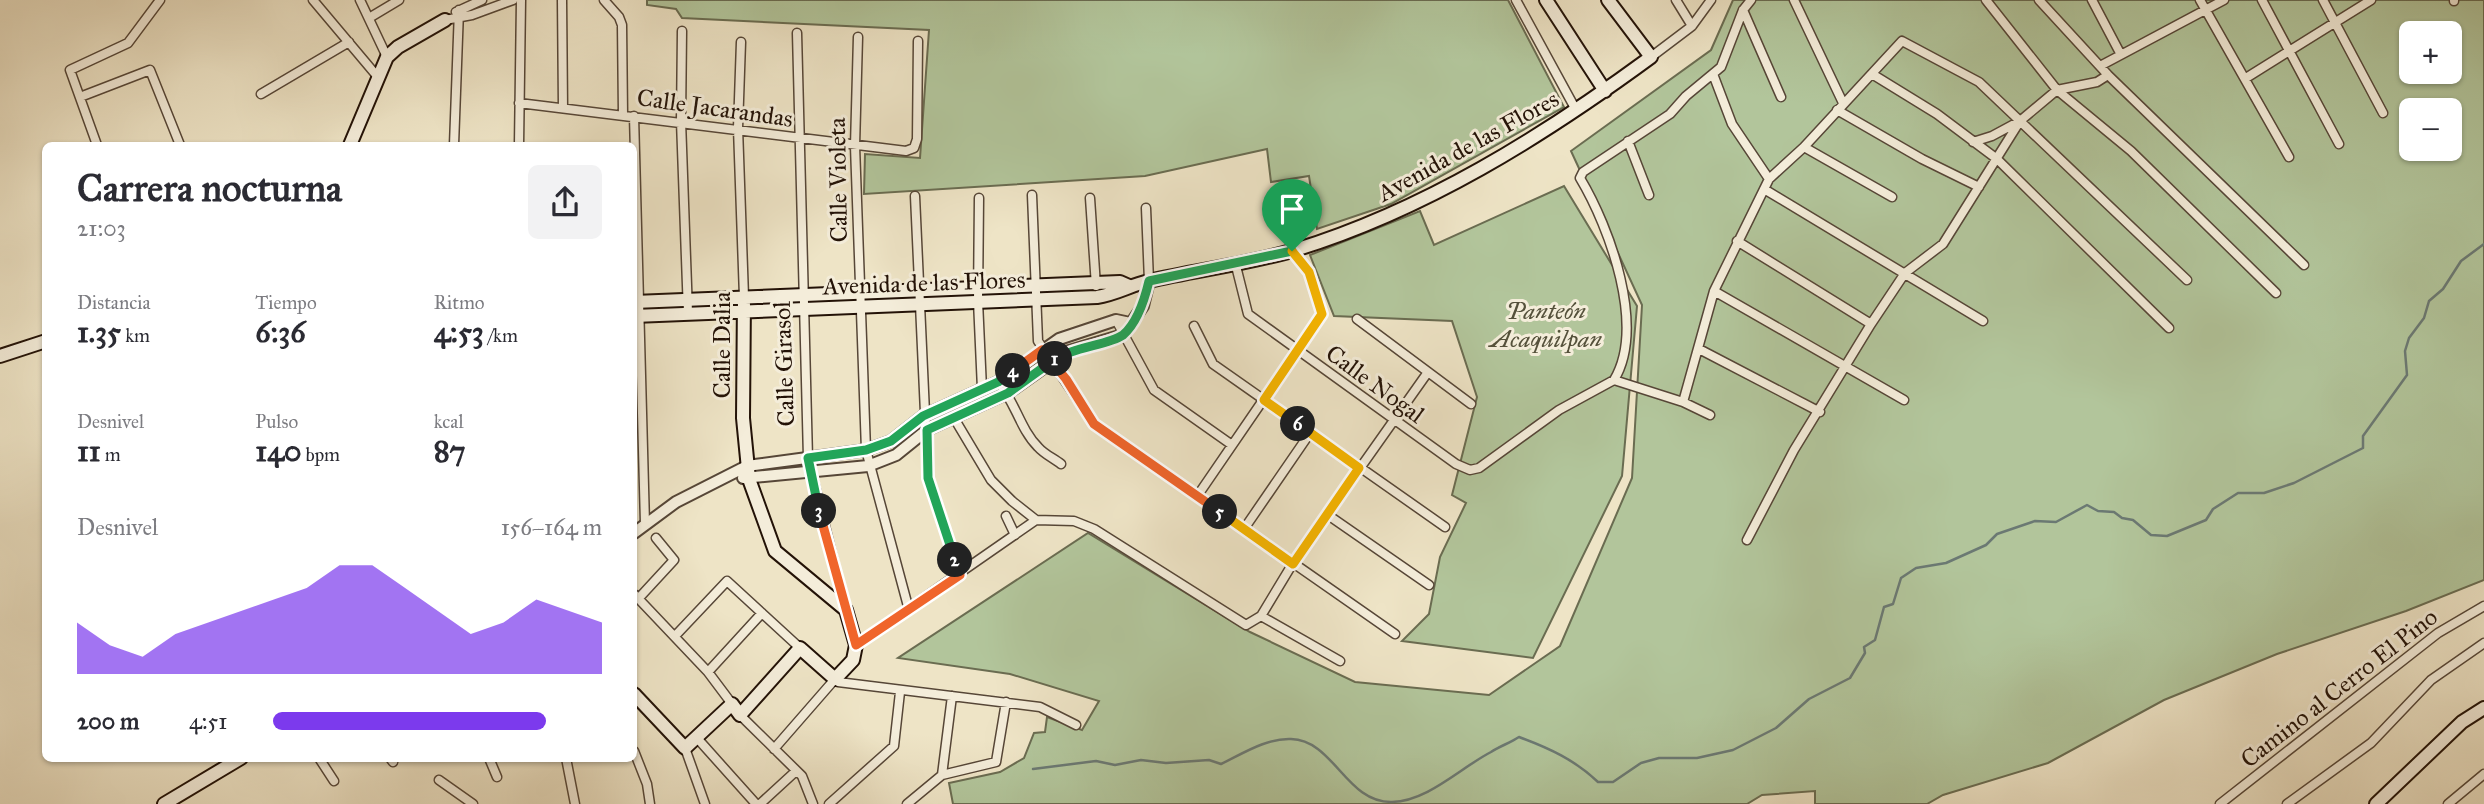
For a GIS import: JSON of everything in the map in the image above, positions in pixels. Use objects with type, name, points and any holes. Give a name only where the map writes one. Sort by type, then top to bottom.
[{"type":"main road","points":[[1546,0],[1605,91]]},
{"type":"main road","points":[[1608,0],[1651,57]]},
{"type":"main road","points":[[350,142],[387,57],[398,47],[445,20]]},
{"type":"main road","name":"Avenida de las Flores","points":[[637,315],[688,313],[803,295],[861,291],[978,295],[1037,293],[1097,297],[1121,293],[1129,286],[1149,281],[1292,251],[1398,212],[1501,157],[1605,91],[1651,57]]},
{"type":"main road","name":"Avenida de las Flores","points":[[1037,293],[1096,283],[1120,282],[1129,286]]},
{"type":"main road","name":"Avenida de las Flores","points":[[637,302],[686,298],[803,309],[919,305],[978,295]]},
{"type":"main road","name":"Calle Dalia","points":[[744,303],[743,418],[748,472],[775,551],[846,610]]},
{"type":"main road","points":[[0,356],[42,342]]},
{"type":"main road","name":"Calle Girasol","points":[[846,610],[856,645]]},
{"type":"main road","points":[[637,697],[685,748],[736,710],[800,648],[835,679],[853,660],[856,645]]},
{"type":"main road","points":[[2376,804],[2462,722],[2484,708]]},
{"type":"main road","points":[[164,804],[234,762]]},
{"type":"street","points":[[96,142],[70,69],[128,43],[160,0]]},
{"type":"street","points":[[313,0],[377,76]]},
{"type":"street","points":[[360,0],[387,57]]},
{"type":"street","points":[[369,18],[399,0]]},
{"type":"street","points":[[454,142],[460,14],[472,2],[482,0]]},
{"type":"street","points":[[445,20],[513,0]]},
{"type":"street","points":[[519,142],[521,0]]},
{"type":"street","points":[[562,0],[563,108]]},
{"type":"street","points":[[604,0],[619,17],[622,25],[623,115]]},
{"type":"street","points":[[1516,0],[1576,110]]},
{"type":"street","points":[[1676,0],[1692,26]]},
{"type":"street","name":"Avenida de las Flores","points":[[1651,57],[1692,26],[1712,0]]},
{"type":"street","points":[[1710,415],[1683,402],[1614,380],[1624,363],[1626,318],[1612,251],[1580,178],[1583,172],[1671,114],[1686,96],[1721,68],[1743,10],[1751,0]]},
{"type":"street","points":[[1794,0],[1840,106],[1922,159],[1979,187]]},
{"type":"street","points":[[1986,0],[2057,90],[2130,151],[2276,293]]},
{"type":"street","points":[[2039,0],[2108,75],[2304,265]]},
{"type":"street","points":[[2092,0],[2120,53]]},
{"type":"street","points":[[2200,0],[2289,157]]},
{"type":"street","points":[[2100,66],[2224,0]]},
{"type":"street","points":[[2262,0],[2339,144]]},
{"type":"street","points":[[2323,0],[2383,113]]},
{"type":"street","points":[[2246,78],[2371,0]]},
{"type":"street","points":[[1743,10],[1781,97]]},
{"type":"street","points":[[682,31],[681,121],[688,313]]},
{"type":"street","name":"Calle Girasol","points":[[797,33],[809,472],[846,610]]},
{"type":"street","name":"Calle Violeta","points":[[858,37],[855,146],[866,450],[868,466],[909,610]]},
{"type":"street","name":"Calle Dalia","points":[[741,41],[738,128],[744,303]]},
{"type":"street","name":"Calle Jacarandas","points":[[519,103],[738,128],[906,151],[914,148],[917,139],[918,41]]},
{"type":"street","points":[[261,94],[349,42]]},
{"type":"street","points":[[1683,402],[1714,290],[1769,179],[1804,147],[1872,74],[1897,42],[1906,42],[1979,82],[2188,280]]},
{"type":"street","points":[[80,97],[150,70],[179,142]]},
{"type":"street","points":[[1713,74],[1732,124],[1769,179]]},
{"type":"street","points":[[1872,74],[1937,114],[1997,159],[2169,328]]},
{"type":"street","points":[[1973,142],[1992,136],[2020,121],[2057,90],[2097,82],[2108,75]]},
{"type":"street","points":[[634,116],[634,142]]},
{"type":"street","points":[[1747,540],[1794,450],[1820,412],[1871,324],[1905,273],[1943,244],[2020,121]]},
{"type":"street","points":[[1628,141],[1649,195]]},
{"type":"street","points":[[1804,147],[1892,197]]},
{"type":"street","points":[[1764,189],[1983,321]]},
{"type":"street","points":[[1032,195],[1038,341],[1094,424],[1395,634]]},
{"type":"street","points":[[915,196],[923,416],[927,430],[928,478],[960,575]]},
{"type":"street","points":[[979,198],[978,295],[982,389]]},
{"type":"street","points":[[1090,198],[1097,297]]},
{"type":"street","points":[[748,472],[809,472],[868,466],[896,455],[927,430],[1008,393],[1066,352],[1123,335],[1143,306],[1149,281],[1146,208]]},
{"type":"street","points":[[1737,241],[1871,324]]},
{"type":"street","points":[[1198,495],[1322,314],[1309,272],[1292,251]]},
{"type":"street","name":"Calle Nogal","points":[[1235,262],[1248,314],[1392,420],[1470,470],[1479,468],[1559,410],[1614,380]]},
{"type":"street","points":[[1714,290],[1848,365],[1903,400]]},
{"type":"street","points":[[1357,319],[1471,404]]},
{"type":"street","points":[[637,531],[676,502],[729,478],[808,458],[866,450],[891,441],[923,416],[998,382],[1059,339],[1116,320],[1130,323]]},
{"type":"street","points":[[1116,320],[1154,390],[1232,445]]},
{"type":"street","points":[[1194,326],[1213,364],[1445,527]]},
{"type":"street","points":[[637,338],[645,524]]},
{"type":"street","points":[[1699,349],[1820,412]]},
{"type":"street","points":[[856,645],[1036,520],[1074,521],[1094,529],[1246,625],[1261,616],[1293,564],[1428,372]]},
{"type":"street","points":[[998,382],[1008,393],[1026,431],[1039,448],[1061,464]]},
{"type":"street","points":[[954,418],[991,480],[1036,520]]},
{"type":"street","points":[[1244,529],[1310,433]]},
{"type":"street","points":[[1328,515],[1429,585]]},
{"type":"street","points":[[1006,516],[1015,535]]},
{"type":"street","points":[[637,595],[674,560],[656,538]]},
{"type":"street","points":[[675,635],[727,581],[800,648]]},
{"type":"street","points":[[637,597],[708,672],[736,710],[802,776],[813,804]]},
{"type":"street","name":"Camino al Cerro El Pino","points":[[2220,804],[2438,633],[2484,606]]},
{"type":"street","points":[[708,672],[762,614]]},
{"type":"street","points":[[1261,616],[1340,662]]},
{"type":"street","points":[[2287,804],[2371,743],[2431,680],[2484,643]]},
{"type":"street","points":[[774,749],[835,679],[838,682],[900,692],[1040,707],[1076,724]]},
{"type":"street","points":[[829,804],[894,746],[900,692]]},
{"type":"street","points":[[942,775],[952,696]]},
{"type":"street","points":[[907,804],[942,775],[996,762],[1006,702]]},
{"type":"street","points":[[697,738],[758,804],[796,771]]},
{"type":"street","points":[[685,748],[705,804]]},
{"type":"street","points":[[637,759],[650,804]]},
{"type":"street","points":[[322,762],[334,782]]},
{"type":"street","points":[[491,762],[497,777]]},
{"type":"street","points":[[567,762],[575,804]]},
{"type":"street","points":[[2448,804],[2484,774]]},
{"type":"street","points":[[439,780],[473,804]]},
{"type":"green space","points":[[647,0],[1508,0],[1564,107],[1391,204],[1317,229],[1309,176],[1271,182],[1267,149],[1145,176],[864,194],[865,154],[920,158],[929,30],[682,18],[676,9],[647,5]]},
{"type":"green space","points":[[1733,0],[2484,0],[2484,580],[2406,611],[2277,654],[2164,700],[2048,763],[1943,795],[1927,804],[1815,804],[1815,791],[1762,795],[1747,804],[953,804],[949,783],[1000,772],[1024,758],[1034,733],[1045,732],[1047,717],[1082,730],[1099,701],[1010,674],[898,658],[1088,533],[1250,632],[1355,682],[1489,695],[1560,646],[1632,478],[1642,305],[1571,151],[1711,50]]},
{"type":"green space","name":"Panteón Acaquilpan","points":[[1564,186],[1637,306],[1622,476],[1533,658],[1402,641],[1429,614],[1440,557],[1466,503],[1452,495],[1477,397],[1452,321],[1334,316],[1310,255],[1420,211],[1434,245]]},
{"type":"waterway","points":[[1033,769],[1096,761],[1115,765],[1141,760],[1166,763],[1209,760],[1221,764],[1263,744],[1291,739],[1306,742],[1318,749],[1363,793],[1376,800],[1392,802],[1431,790],[1519,737],[1561,755],[1598,782],[1613,782],[1641,763],[1659,758],[1697,758],[1733,750],[1776,728],[1809,699],[1850,678],[1865,653],[1864,647],[1875,640],[1884,607],[1893,604],[1901,578],[1916,568],[1946,563],[1986,545],[1997,534],[2035,521],[2056,522],[2087,505],[2098,511],[2114,512],[2122,518],[2133,520],[2151,535],[2167,536],[2206,520],[2213,509],[2238,493],[2264,493],[2294,483],[2363,448],[2363,436],[2407,375],[2405,351],[2409,338],[2424,318],[2429,301],[2443,289],[2461,261],[2484,244]]},
{"type":"route","points":[[1292,251],[1149,281],[1143,306],[1123,335],[1066,352],[1052,361],[1008,393],[927,430],[928,478],[960,575],[856,645],[809,472],[808,458],[866,450],[891,441],[923,416],[998,382],[1042,350],[1052,361],[1066,379],[1094,424],[1293,564],[1359,468],[1264,400],[1322,314],[1309,272],[1292,251]]}]
